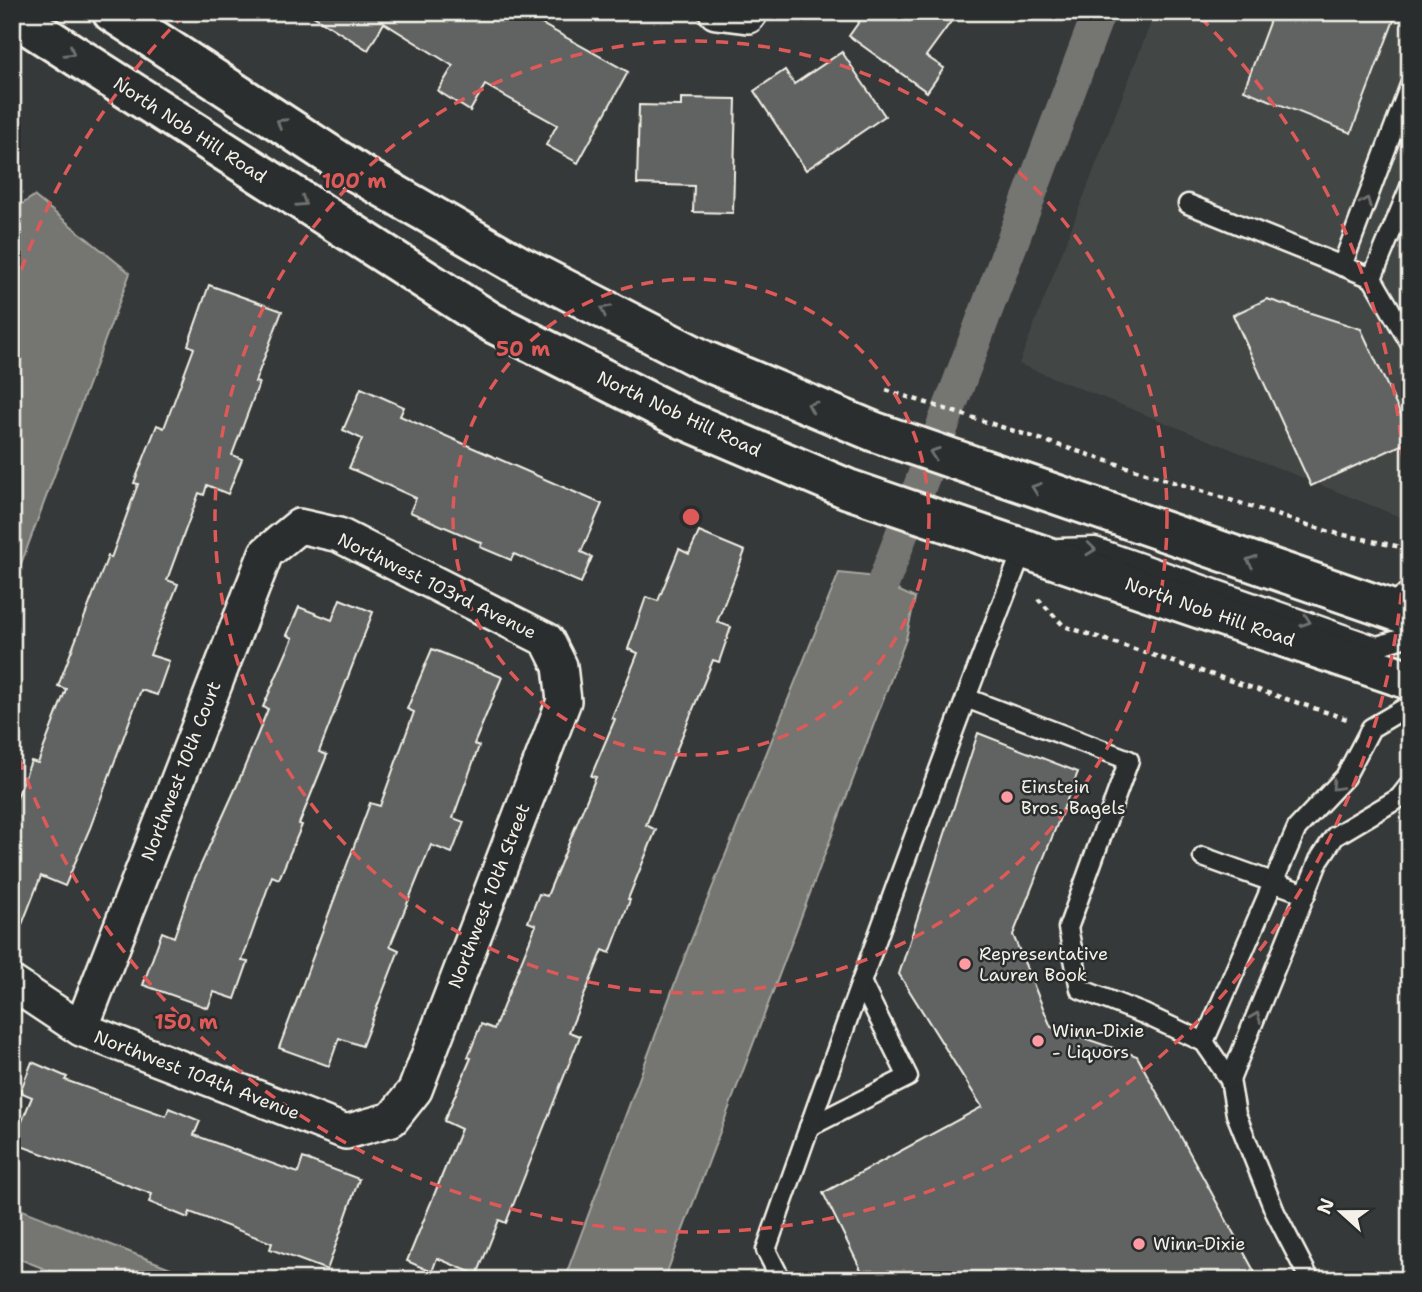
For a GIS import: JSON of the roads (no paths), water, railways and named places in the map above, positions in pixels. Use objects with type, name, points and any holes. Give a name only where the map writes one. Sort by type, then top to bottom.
[{"type":"main road","points":[[112,12],[356,172],[520,266],[703,360],[874,432],[1405,612]]},
{"type":"main road","name":"North Nob Hill Road","points":[[12,15],[491,322],[683,419],[848,489],[951,526],[1410,680]]},
{"type":"street","name":"Northwest 103rd Avenue","points":[[299,526],[339,535],[547,640],[560,666]]},
{"type":"street","name":"Northwest 10th Court","points":[[81,1029],[266,553],[299,526]]},
{"type":"street","name":"Northwest 10th Street","points":[[392,1119],[415,1090],[564,701],[560,666]]},
{"type":"street","name":"Northwest 104th Avenue","points":[[12,983],[81,1029],[346,1132],[392,1119]]},
{"type":"lane","points":[[1342,265],[1410,85]]},
{"type":"lane","points":[[1372,278],[1410,187]]},
{"type":"lane","points":[[1188,204],[1372,278],[1410,343]]},
{"type":"lane","points":[[781,1280],[766,1250],[860,982],[1023,549],[1095,547],[1377,646],[1405,612]]},
{"type":"lane","points":[[966,698],[1129,760],[1068,928],[1080,989],[1144,1014],[1204,1042],[1230,1080],[1236,1114],[1275,1212],[1310,1280]]},
{"type":"lane","points":[[1204,1042],[1297,828],[1345,777],[1371,728],[1410,705]]},
{"type":"lane","points":[[1230,1080],[1319,860],[1335,836],[1399,797],[1410,784]]},
{"type":"lane","points":[[1203,858],[1306,894]]},
{"type":"lane","points":[[809,1127],[908,1077],[860,982]]},
{"type":"waterway","points":[[867,626],[1099,12]]},
{"type":"place","name":"Einstein Bros. Bagels","points":[[1007,797]]},
{"type":"place","name":"Representative Lauren Book","points":[[965,964]]},
{"type":"place","name":"Winn-Dixie - Liquors","points":[[1038,1041]]},
{"type":"place","name":"Winn-Dixie","points":[[1139,1244]]}]
